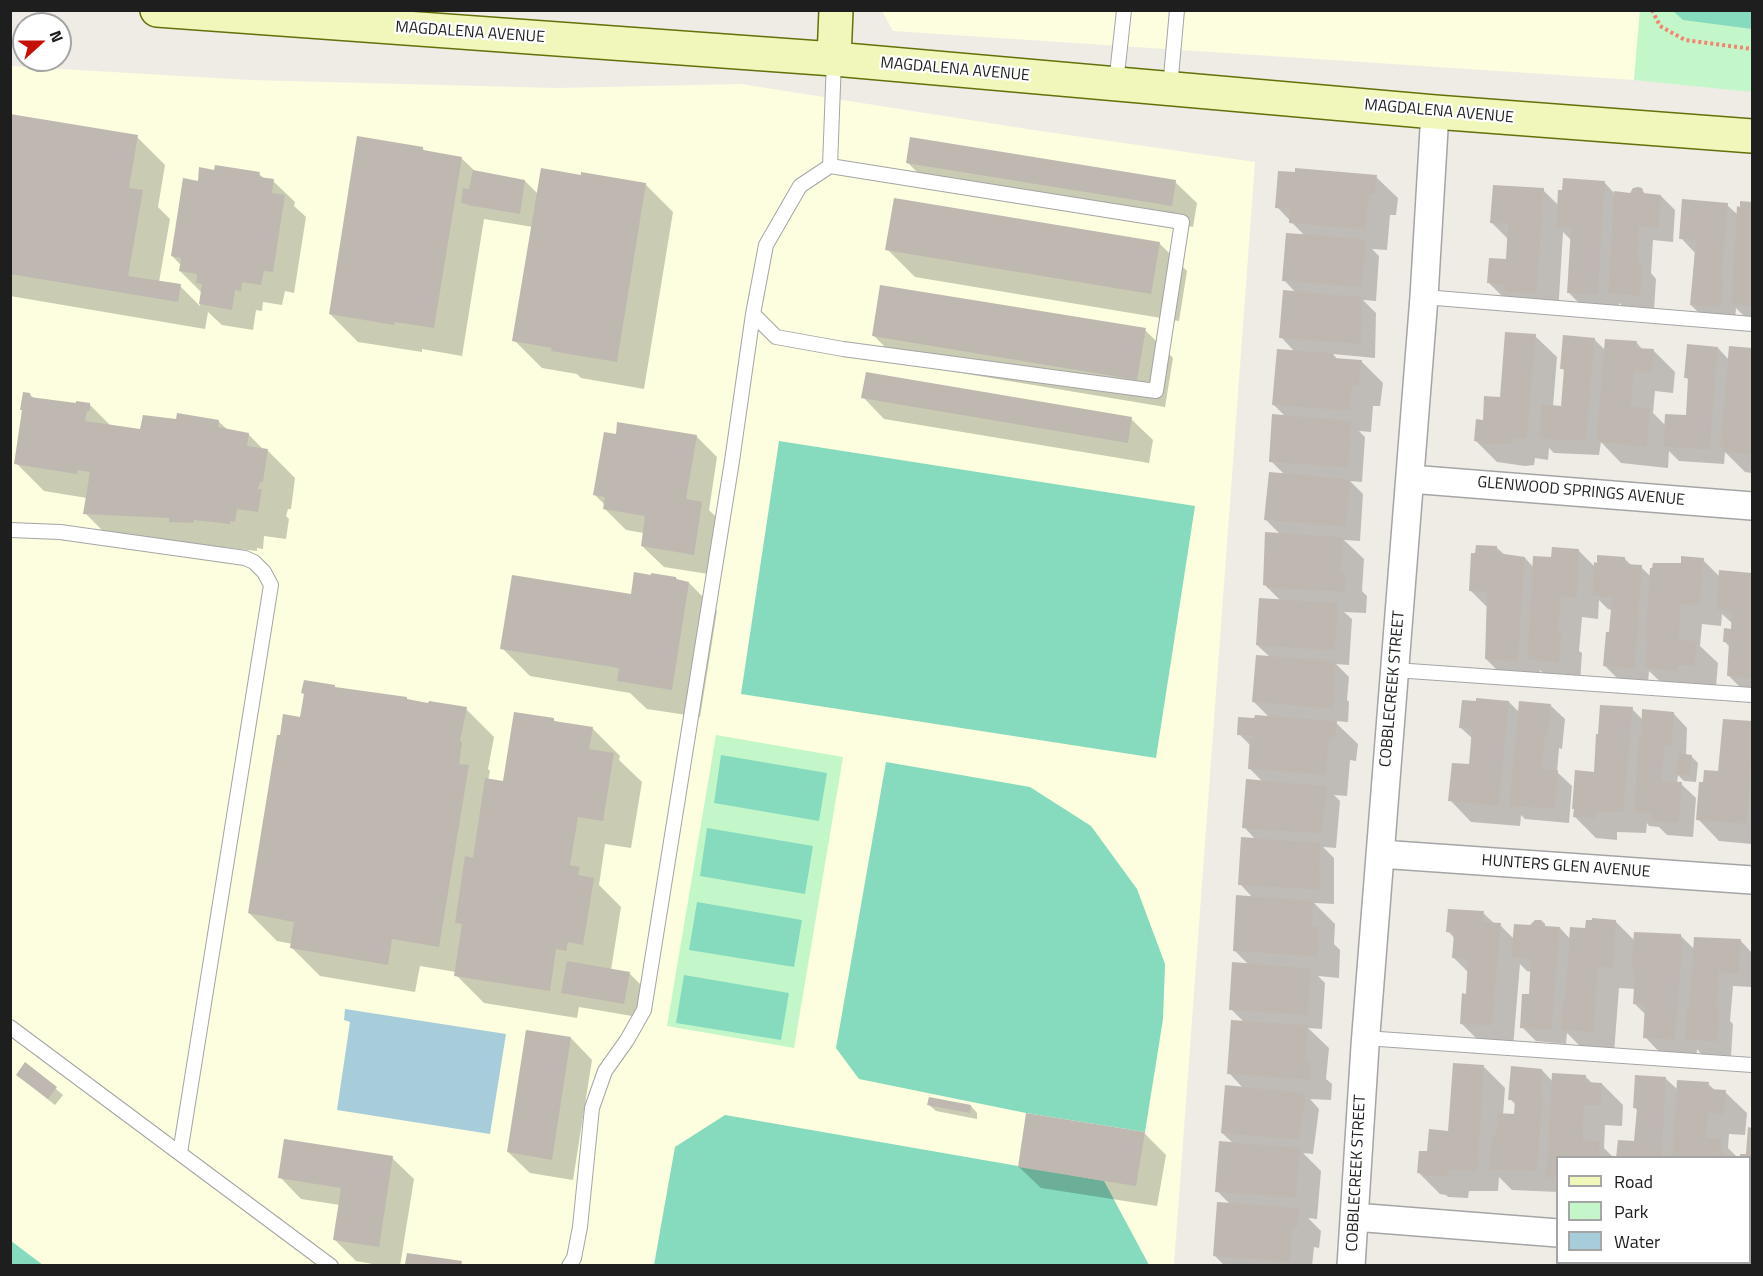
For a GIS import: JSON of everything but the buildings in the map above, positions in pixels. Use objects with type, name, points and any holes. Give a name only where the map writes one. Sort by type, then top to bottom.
[{"type":"street","name":"MAGDALENA AVENUE","points":[[157,10],[834,59],[1435,112],[1752,136]]},
{"type":"street","points":[[834,59],[836,10]]},
{"type":"street","name":"COBBLECREEK STREET","points":[[1352,1266],[1365,1038],[1424,297],[1435,112]]},
{"type":"street","name":"GLENWOOD SPRINGS AVENUE","points":[[1410,478],[1752,506]]},
{"type":"street","name":"HUNTERS GLEN AVENUE","points":[[1380,854],[1752,880]]},
{"type":"street","points":[[1354,1217],[1556,1233]]},
{"type":"lane","points":[[1116,84],[1124,10]]},
{"type":"lane","points":[[1170,88],[1177,10]]},
{"type":"lane","points":[[830,166],[834,59]]},
{"type":"lane","points":[[568,1266],[574,1258],[580,1227],[592,1108],[605,1071],[627,1040],[644,1010],[730,473],[753,314],[766,245],[800,186],[830,166],[1182,222],[1156,391],[776,337],[753,314]]},
{"type":"lane","points":[[1424,297],[1752,324]]},
{"type":"lane","points":[[10,530],[60,532],[245,558],[254,562],[264,572],[271,585],[180,1153]]},
{"type":"lane","points":[[1395,670],[1752,695]]},
{"type":"lane","points":[[10,1027],[331,1266]]},
{"type":"lane","points":[[1365,1038],[1752,1065]]},
{"type":"path","points":[[1652,10],[1660,26],[1685,40],[1752,49]]},
{"type":"shaded area","points":[[882,11],[1640,11],[1634,80],[893,31]]},
{"type":"shaded area","points":[[10,66],[12,66],[12,72],[72,72],[72,70],[250,80],[557,88],[741,84],[1255,162],[1174,1265],[11,1265]]},
{"type":"green space","points":[[1640,11],[1752,11],[1752,92],[1634,80]]},
{"type":"green space","points":[[1673,11],[1752,11],[1752,29],[1683,20]]},
{"type":"green space","points":[[779,441],[1195,506],[1156,758],[741,694]]},
{"type":"green space","points":[[716,735],[843,757],[794,1048],[667,1026]]},
{"type":"green space","points":[[721,755],[827,773],[819,821],[714,803]]},
{"type":"green space","points":[[886,762],[1030,787],[1091,826],[1137,889],[1165,964],[1163,1019],[1145,1132],[1026,1113],[859,1079],[836,1048]]},
{"type":"green space","points":[[707,828],[813,846],[805,894],[700,876]]},
{"type":"green space","points":[[697,902],[802,920],[794,967],[689,950]]},
{"type":"green space","points":[[684,975],[789,993],[781,1040],[676,1023]]},
{"type":"green space","points":[[725,1115],[1104,1181],[1149,1265],[654,1265],[675,1147]]},
{"type":"green space","points":[[11,1241],[43,1265],[11,1265]]},
{"type":"water","points":[[345,1009],[506,1034],[490,1134],[337,1110],[350,1022],[344,1020]]}]
